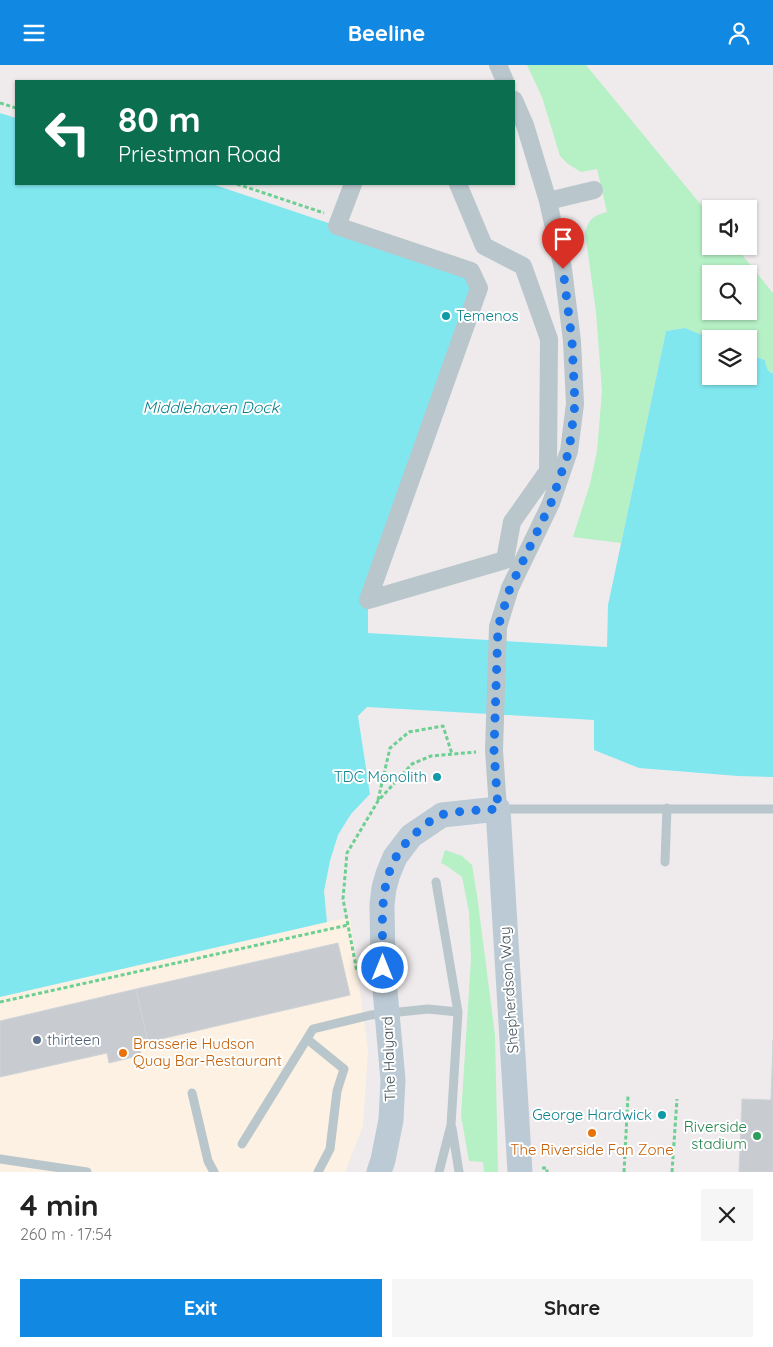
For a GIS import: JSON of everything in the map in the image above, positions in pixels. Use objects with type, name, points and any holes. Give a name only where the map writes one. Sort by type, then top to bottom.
[{"type":"street","points":[[498,65],[505,80]]},
{"type":"street","points":[[498,809],[494,750],[498,627],[510,588],[551,503],[569,451],[575,404],[572,341],[563,269],[548,201],[525,125],[515,102]]},
{"type":"street","points":[[353,185],[337,226],[471,271],[479,288],[368,600],[505,560],[512,522],[548,471],[549,339],[524,266],[484,246],[458,185]]},
{"type":"street","points":[[548,201],[594,190]]},
{"type":"street","name":"The Halyard","points":[[379,1172],[391,1120],[393,1080],[383,968],[382,904],[384,888],[395,857],[411,836],[442,815],[498,809]]},
{"type":"street","name":"Shepherdson Way","points":[[498,809],[520,1172]]},
{"type":"lane","points":[[665,863],[667,808]]},
{"type":"lane","points":[[498,809],[773,809]]},
{"type":"lane","points":[[436,882],[458,1012],[451,1125],[439,1172]]},
{"type":"lane","points":[[242,1144],[313,1029],[371,1015],[388,1013],[428,1009],[458,1012]]},
{"type":"lane","points":[[307,1039],[344,1069],[337,1091],[330,1149],[318,1172]]},
{"type":"lane","points":[[192,1093],[208,1161],[214,1172]]},
{"type":"lane","points":[[451,1125],[459,1172]]},
{"type":"lane","points":[[0,1159],[87,1172]]},
{"type":"path","points":[[0,103],[15,108]]},
{"type":"path","points":[[240,185],[340,219]]},
{"type":"path","points":[[378,801],[390,749],[409,732],[443,726],[452,754]]},
{"type":"path","points":[[0,1002],[348,925],[343,899],[347,853],[378,801],[412,764],[431,756],[494,750]]},
{"type":"path","points":[[624,1172],[628,1096]]},
{"type":"path","points":[[672,1172],[677,1099]]},
{"type":"shaded area","points":[[350,917],[368,1050],[363,1126],[345,1172],[0,1172],[0,997]]},
{"type":"green space","points":[[527,65],[586,65],[702,206],[702,255],[742,255],[750,265],[702,265],[702,320],[757,320],[757,273],[773,293],[773,373],[766,368],[765,360],[757,357],[757,330],[702,330],[702,335],[685,328],[666,331],[621,543],[573,537],[590,484],[597,451],[602,391],[596,312],[585,232],[593,218],[607,212],[597,169],[581,172],[568,164],[560,156],[542,97]]},
{"type":"green space","points":[[445,850],[462,856],[472,865],[477,895],[495,1035],[498,1172],[484,1172],[483,1162],[469,1161],[461,1116],[471,959],[469,912],[462,877],[441,863]]},
{"type":"water","name":"Middlehaven Dock","points":[[0,113],[15,118],[15,185],[215,185],[471,271],[479,288],[368,600],[368,633],[607,647],[608,605],[666,331],[685,328],[702,335],[702,385],[757,385],[757,357],[765,360],[768,370],[773,373],[773,777],[639,768],[594,750],[594,720],[367,707],[358,716],[370,794],[351,814],[338,835],[324,891],[327,922],[0,997]]},
{"type":"building","points":[[338,943],[350,995],[148,1042],[136,989]]},
{"type":"building","points":[[136,989],[148,1042],[139,1044],[141,1055],[109,1063],[107,1053],[0,1077],[0,1021]]},
{"type":"building","name":"Riverside stadium","points":[[773,1040],[773,1172],[739,1172],[742,1099],[771,1100]]},
{"type":"place","name":"Temenos","points":[[446,316]]},
{"type":"place","name":"TDC Monolith","points":[[437,777]]},
{"type":"place","name":"thirteen","points":[[37,1040]]},
{"type":"place","name":"Brasserie Hudson Quay Bar-Restaurant","points":[[123,1053]]},
{"type":"place","name":"George Hardwick","points":[[662,1115]]},
{"type":"place","name":"The Riverside Fan Zone","points":[[592,1133]]},
{"type":"place","name":"Riverside stadium","points":[[757,1136]]},
{"type":"route","points":[[383,968],[382,904],[384,888],[395,857],[411,836],[442,815],[498,809],[494,750],[498,627],[510,588],[551,503],[569,451],[575,404],[572,341],[563,269]]}]
